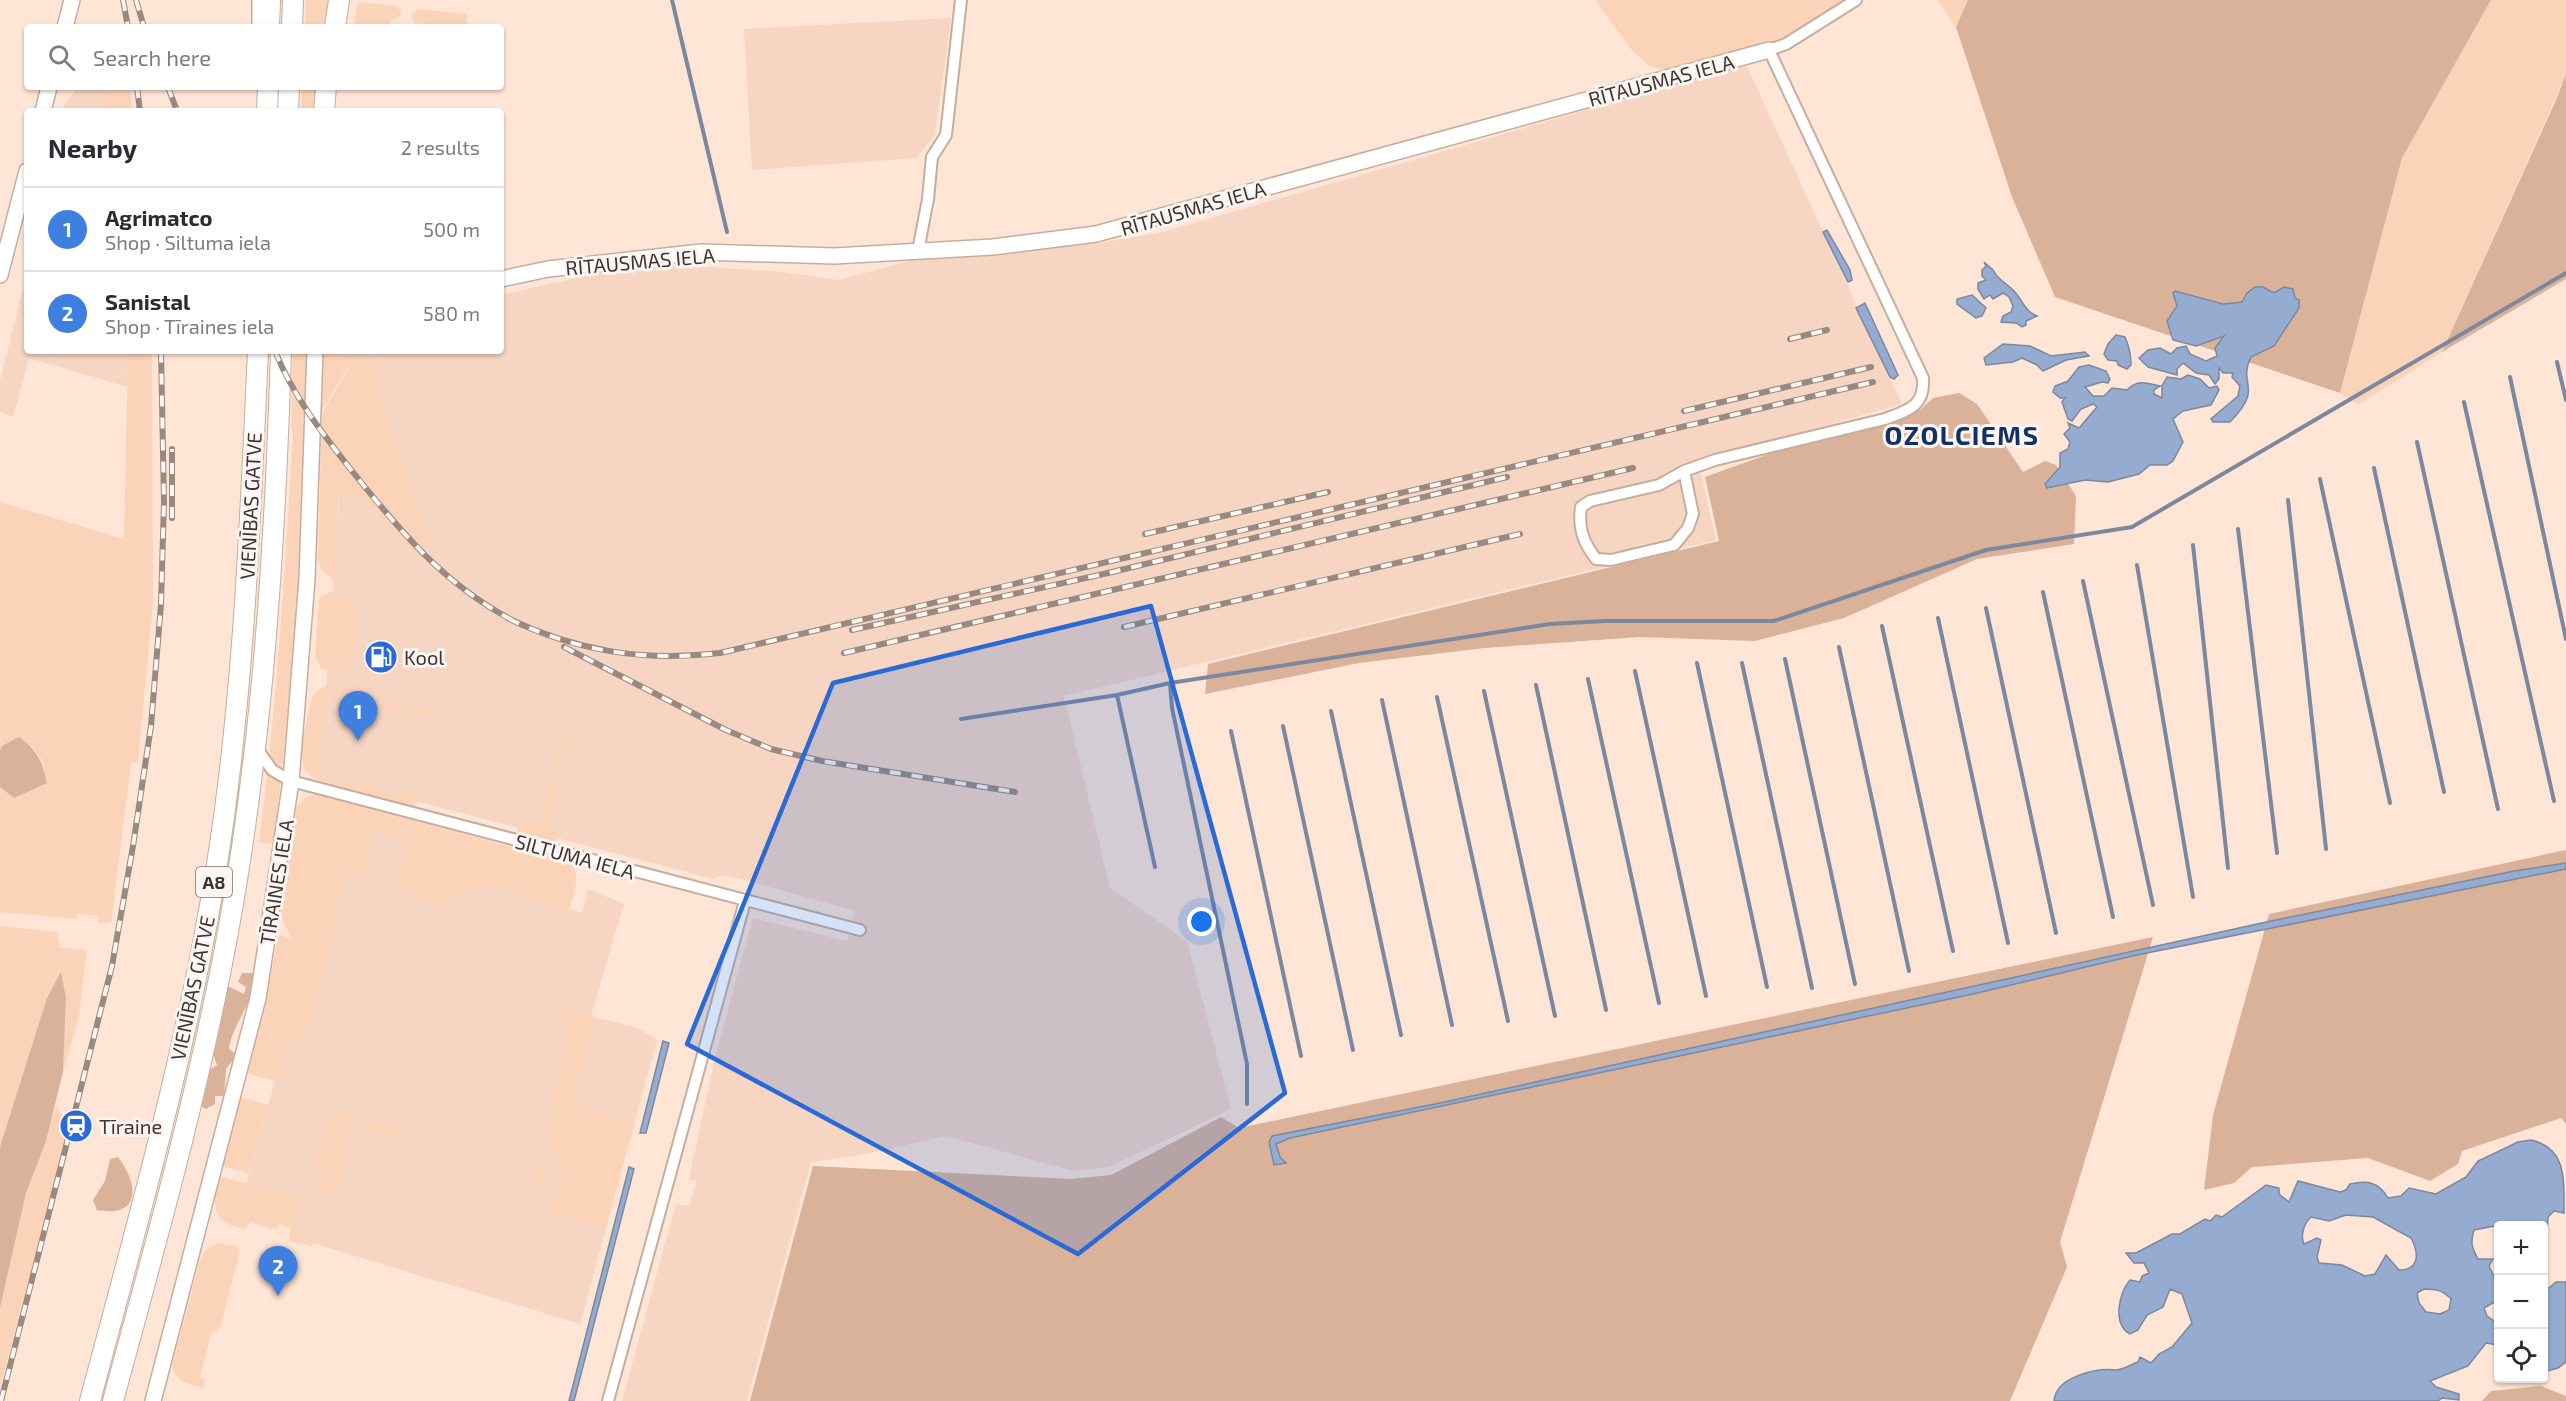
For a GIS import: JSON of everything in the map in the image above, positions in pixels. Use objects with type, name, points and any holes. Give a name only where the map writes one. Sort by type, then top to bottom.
[{"type":"highway","points":[[269,24],[270,0]]},
{"type":"highway","points":[[292,24],[293,0]]},
{"type":"highway","points":[[335,24],[339,0]]},
{"type":"highway","points":[[267,108],[268,90]]},
{"type":"highway","points":[[288,108],[289,90]]},
{"type":"highway","points":[[324,108],[326,90]]},
{"type":"highway","name":"VIENĪBAS GATVE","points":[[90,1401],[154,1162],[205,935],[217,863],[244,621],[258,354]]},
{"type":"highway","name":"VIENĪBAS GATVE","points":[[113,1401],[215,999],[230,919],[256,747],[271,562],[281,354]]},
{"type":"street","points":[[66,24],[72,0]]},
{"type":"street","points":[[260,0],[260,24]]},
{"type":"street","points":[[918,251],[928,199],[932,157],[946,135],[961,0]]},
{"type":"street","name":"RĪTAUSMAS IELA","points":[[504,278],[548,269],[701,252],[834,256],[1048,241],[1117,230],[1769,50],[1786,44],[1856,0]]},
{"type":"street","points":[[1684,471],[1693,514],[1689,528],[1674,544],[1611,560],[1596,559],[1584,543],[1579,522],[1581,507],[1590,501],[1659,485],[1684,471],[1715,460],[1885,419],[1912,409],[1924,392],[1923,378],[1769,50]]},
{"type":"street","points":[[44,108],[48,90]]},
{"type":"street","points":[[259,90],[259,108]]},
{"type":"street","points":[[0,275],[24,183]]},
{"type":"street","name":"TĪRAINES IELA","points":[[153,1401],[258,998],[291,781],[307,579],[315,354]]},
{"type":"street","points":[[256,747],[272,770],[291,781]]},
{"type":"street","name":"SILTUMA IELA","points":[[291,781],[860,930]]},
{"type":"street","points":[[608,1401],[745,901]]},
{"type":"highlighted area","points":[[1151,606],[1285,1093],[1078,1254],[687,1044],[833,683]]},
{"type":"shaded area","points":[[306,0],[332,0],[328,24],[305,24]]},
{"type":"shaded area","points":[[1595,0],[1847,0],[1787,38],[1667,70],[1649,66],[1630,48]]},
{"type":"shaded area","points":[[1937,0],[1968,0],[1956,27]]},
{"type":"shaded area","points":[[1968,0],[2491,0],[2402,158],[2340,393],[2055,297],[2012,197],[1956,27]]},
{"type":"shaded area","points":[[2491,0],[2566,0],[2566,74],[2442,352],[2358,405],[2340,393],[2402,158]]},
{"type":"shaded area","points":[[358,2],[396,6],[401,11],[400,16],[391,21],[390,24],[354,24]]},
{"type":"shaded area","points":[[418,9],[466,14],[468,24],[415,23],[411,16]]},
{"type":"shaded area","points":[[951,18],[935,134],[917,158],[752,170],[744,29]]},
{"type":"shaded area","points":[[1746,64],[1902,404],[1698,461],[1716,540],[1064,696],[1110,888],[1187,941],[1231,1109],[1109,1167],[1073,1171],[947,1136],[855,1156],[811,1162],[747,1401],[622,1401],[676,1204],[689,1206],[697,1181],[689,1179],[715,1058],[753,918],[847,941],[855,911],[749,881],[722,875],[713,879],[320,776],[349,354],[504,354],[504,294],[642,263],[784,272],[839,280],[908,261],[1100,243],[1163,232]]},
{"type":"shaded area","points":[[2566,74],[2566,279],[2442,352],[2556,100]]},
{"type":"shaded area","points":[[75,90],[104,90],[106,108],[63,108]]},
{"type":"shaded area","points":[[104,90],[130,90],[132,108],[106,108]]},
{"type":"shaded area","points":[[302,90],[320,90],[317,108],[301,108]]},
{"type":"shaded area","points":[[24,284],[24,354],[128,354],[127,387],[29,358],[13,417],[0,411],[0,381]]},
{"type":"shaded area","points":[[128,354],[152,354],[153,602],[138,761],[131,763],[111,923],[99,923],[98,916],[78,914],[77,919],[0,912],[0,787],[14,798],[47,782],[43,762],[32,746],[2,746],[0,750],[0,502],[124,539]]},
{"type":"shaded area","points":[[293,354],[308,354],[308,405],[302,422],[305,427],[298,583],[285,739],[274,843],[259,843],[276,690],[293,433],[291,428]]},
{"type":"shaded area","points":[[323,354],[349,354],[350,363],[321,412]]},
{"type":"shaded area","points":[[369,358],[376,366],[379,381],[376,383],[430,540],[415,559],[361,496],[338,497],[335,581],[322,571],[318,560],[322,414],[353,361]]},
{"type":"shaded area","points":[[1959,393],[1977,404],[2023,472],[2045,461],[2056,465],[2076,496],[2074,544],[1977,559],[1844,618],[1755,641],[1639,637],[1485,648],[1359,663],[1205,694],[1208,664],[1719,541],[1705,477],[1766,455],[1920,410],[1933,398]]},
{"type":"shaded area","points":[[331,592],[351,600],[358,612],[356,646],[351,662],[348,668],[333,672],[321,668],[315,656],[319,601],[322,595]]},
{"type":"shaded area","points":[[326,686],[443,713],[441,720],[327,693],[320,776],[409,796],[411,788],[415,789],[420,797],[415,806],[316,780],[305,771],[300,751],[312,698],[318,690]]},
{"type":"shaded area","points":[[564,733],[570,737],[560,772],[553,770]]},
{"type":"shaded area","points":[[19,737],[38,757],[47,783],[14,798],[0,787],[0,750],[2,746]]},
{"type":"shaded area","points":[[552,773],[560,775],[547,825],[557,829],[559,838],[555,842],[517,832],[521,822],[538,823]]},
{"type":"shaded area","points":[[315,794],[568,862],[573,866],[575,872],[576,886],[568,913],[524,898],[496,884],[471,889],[450,902],[429,904],[414,899],[415,893],[395,886],[406,842],[374,833],[362,878],[346,873],[336,914],[338,919],[304,1042],[290,1039],[278,1082],[250,1074],[246,1070],[264,1011],[278,937],[280,935],[293,941],[280,911],[294,810],[305,798]]},
{"type":"shaded area","points":[[317,811],[551,876],[545,900],[582,913],[588,889],[624,904],[591,1016],[638,1028],[657,1040],[580,1324],[289,1236],[292,1225],[239,1210],[304,976]]},
{"type":"shaded area","points":[[2566,850],[2566,1124],[2561,1118],[2462,1151],[2458,1164],[2430,1181],[2368,1158],[2252,1167],[2234,1183],[2204,1190],[2213,1115],[2269,914]]},
{"type":"shaded area","points":[[0,926],[57,932],[60,948],[87,950],[79,1016],[63,1072],[66,998],[61,973],[0,1147]]},
{"type":"shaded area","points":[[2153,937],[2060,1242],[2067,1267],[2010,1401],[750,1401],[813,1166],[1071,1179],[1111,1175],[1221,1117],[1239,1128]]},
{"type":"shaded area","points":[[61,972],[66,998],[63,1072],[46,1141],[26,1193],[0,1308],[0,1147],[47,998]]},
{"type":"shaded area","points":[[242,973],[253,973],[253,983],[248,1002],[231,1039],[229,1049],[237,1055],[226,1069],[224,1096],[215,1096],[215,1104],[206,1109],[199,1105],[208,1071],[217,1065],[212,1050],[223,1014],[220,1006],[227,994],[227,986],[244,994],[246,987],[238,982]]},
{"type":"shaded area","points":[[561,1004],[596,1018],[576,1093],[581,1104],[592,1113],[634,1124],[606,1226],[548,1212],[563,1175],[550,1139],[550,1108],[559,1110],[561,1103],[552,1100],[566,1049]]},
{"type":"shaded area","points":[[243,1098],[268,1105],[249,1173],[222,1166],[238,1100]]},
{"type":"shaded area","points":[[56,1105],[62,1116],[67,1118],[63,1130],[68,1132],[0,1387],[0,1308],[26,1193],[46,1141]]},
{"type":"shaded area","points":[[330,1109],[356,1117],[350,1143],[351,1134],[345,1132],[342,1141],[324,1136],[322,1132],[324,1118],[335,1118],[335,1113],[326,1113]]},
{"type":"shaded area","points":[[368,1121],[401,1129],[400,1138],[366,1129]]},
{"type":"shaded area","points":[[324,1138],[349,1146],[342,1177],[338,1184],[327,1193],[319,1193],[321,1177],[310,1174],[320,1141]]},
{"type":"shaded area","points":[[118,1157],[130,1178],[132,1197],[129,1204],[122,1209],[97,1210],[93,1200],[105,1181],[110,1159]]},
{"type":"shaded area","points":[[539,1163],[549,1175],[545,1185],[535,1183],[533,1178],[534,1169]]},
{"type":"shaded area","points":[[222,1177],[302,1198],[293,1237],[313,1243],[312,1246],[289,1241],[291,1228],[279,1224],[277,1230],[250,1222],[245,1229],[223,1221],[217,1213],[215,1201],[212,1200],[218,1179]]},
{"type":"shaded area","points":[[217,1243],[236,1246],[240,1251],[220,1328],[211,1333],[200,1378],[205,1380],[203,1388],[180,1379],[172,1366],[201,1257],[207,1249]]},
{"type":"shaded area","points":[[2541,1386],[2566,1396],[2566,1401],[2482,1401],[2491,1391]]},
{"type":"water","points":[[1827,230],[1850,270],[1852,280],[1848,282],[1823,232]]},
{"type":"water","points":[[1984,262],[2014,291],[2029,312],[2037,316],[2026,321],[2026,325],[2022,327],[2016,323],[2001,322],[2003,316],[2011,312],[2013,306],[2009,297],[2003,293],[1993,299],[1990,295],[1984,299],[1978,289],[1978,283],[1986,280],[1982,276],[1982,270],[1986,266]]},
{"type":"water","points":[[2255,287],[2263,287],[2274,293],[2284,287],[2293,289],[2295,298],[2299,300],[2299,308],[2274,346],[2251,357],[2247,374],[2248,393],[2240,410],[2230,422],[2213,422],[2211,419],[2238,396],[2240,386],[2232,377],[2233,373],[2223,373],[2219,368],[2219,379],[2215,384],[2209,375],[2196,373],[2183,363],[2177,369],[2177,375],[2148,367],[2139,358],[2148,350],[2160,348],[2171,354],[2177,348],[2186,346],[2190,354],[2206,361],[2217,356],[2215,348],[2224,336],[2196,346],[2173,340],[2167,321],[2177,306],[2173,293],[2175,291],[2223,304],[2242,302],[2247,293]]},
{"type":"water","points":[[1972,295],[1986,308],[1982,316],[1976,318],[1957,304],[1957,299]]},
{"type":"water","points":[[1865,303],[1898,375],[1894,379],[1890,377],[1856,308]]},
{"type":"water","points":[[2116,335],[2125,337],[2128,344],[2131,365],[2127,369],[2118,365],[2117,361],[2108,360],[2104,354],[2108,344]]},
{"type":"water","points":[[2003,344],[2030,346],[2051,356],[2085,352],[2089,356],[2066,360],[2043,371],[2037,365],[2022,358],[2013,362],[1986,365],[1984,358]]},
{"type":"water","points":[[2089,365],[2106,371],[2110,379],[2108,383],[2102,382],[2085,387],[2093,396],[2104,396],[2112,388],[2127,390],[2135,384],[2142,383],[2160,386],[2154,390],[2154,394],[2162,398],[2162,386],[2167,377],[2181,379],[2188,375],[2200,379],[2209,388],[2217,386],[2219,390],[2211,405],[2183,411],[2173,419],[2183,442],[2173,461],[2167,465],[2150,465],[2139,474],[2108,482],[2085,480],[2047,488],[2045,484],[2060,467],[2060,453],[2068,449],[2070,442],[2064,434],[2070,428],[2068,423],[2079,428],[2097,407],[2093,404],[2081,409],[2072,421],[2068,419],[2062,402],[2065,398],[2060,398],[2053,392],[2055,386],[2068,381],[2079,367]]},
{"type":"water","points":[[2566,863],[2566,869],[2132,956],[1973,994],[1290,1138],[1276,1144],[1280,1157],[1286,1163],[1274,1165],[1269,1142],[1272,1136],[1440,1103],[2271,921],[2514,871]]},
{"type":"water","points":[[663,1041],[669,1043],[646,1133],[640,1133]]},
{"type":"water","points":[[2531,1140],[2542,1144],[2551,1150],[2561,1166],[2564,1213],[2554,1211],[2548,1217],[2548,1221],[2494,1221],[2494,1226],[2474,1230],[2472,1245],[2478,1259],[2493,1259],[2489,1266],[2494,1277],[2494,1302],[2484,1308],[2487,1316],[2494,1321],[2494,1344],[2486,1343],[2468,1366],[2430,1381],[2436,1387],[2459,1394],[2459,1400],[2442,1398],[2438,1401],[2054,1401],[2056,1392],[2062,1385],[2079,1375],[2099,1370],[2122,1369],[2138,1362],[2140,1357],[2151,1363],[2159,1354],[2172,1347],[2192,1323],[2182,1294],[2170,1289],[2163,1307],[2147,1315],[2138,1330],[2130,1334],[2124,1329],[2119,1316],[2119,1308],[2126,1286],[2130,1280],[2140,1282],[2142,1276],[2149,1273],[2144,1263],[2134,1263],[2126,1253],[2136,1253],[2172,1234],[2180,1234],[2205,1219],[2210,1221],[2216,1215],[2222,1217],[2266,1185],[2279,1188],[2279,1194],[2289,1202],[2298,1181],[2340,1192],[2346,1190],[2350,1184],[2367,1182],[2381,1188],[2388,1198],[2401,1196],[2409,1188],[2436,1194],[2466,1177],[2478,1161],[2518,1142]],"holes":[[[2346,1215],[2373,1217],[2411,1238],[2416,1255],[2416,1260],[2411,1267],[2399,1270],[2386,1255],[2375,1274],[2365,1276],[2342,1265],[2319,1263],[2317,1257],[2321,1240],[2317,1238],[2304,1244],[2303,1230],[2311,1217],[2329,1221]],[[2424,1289],[2442,1292],[2451,1299],[2449,1310],[2440,1314],[2426,1312],[2419,1303],[2417,1293]]]},
{"type":"water","points":[[629,1167],[634,1169],[574,1401],[569,1401]]},
{"type":"water","points":[[2556,1282],[2566,1282],[2566,1362],[2558,1368],[2548,1371],[2548,1329],[2548,1289]]},
{"type":"waterway","points":[[672,0],[727,232]]},
{"type":"waterway","points":[[961,719],[1117,695],[1170,683],[1550,624],[1606,621],[1774,621],[1986,550],[2132,527],[2566,273]]},
{"type":"waterway","points":[[2557,362],[2566,400]]},
{"type":"waterway","points":[[2510,377],[2566,639]]},
{"type":"waterway","points":[[2464,402],[2554,801]]},
{"type":"waterway","points":[[2417,442],[2498,809]]},
{"type":"waterway","points":[[2374,468],[2444,792]]},
{"type":"waterway","points":[[2320,479],[2390,803]]},
{"type":"waterway","points":[[2288,500],[2326,849]]},
{"type":"waterway","points":[[2238,529],[2277,853]]},
{"type":"waterway","points":[[2193,545],[2228,868]]},
{"type":"waterway","points":[[2137,565],[2193,897]]},
{"type":"waterway","points":[[2083,581],[2153,905]]},
{"type":"waterway","points":[[2043,592],[2113,917]]},
{"type":"waterway","points":[[1986,608],[2056,933]]},
{"type":"waterway","points":[[1938,618],[2008,943]]},
{"type":"waterway","points":[[1882,626],[1953,951]]},
{"type":"waterway","points":[[1839,647],[1909,971]]},
{"type":"waterway","points":[[1785,659],[1855,984]]},
{"type":"waterway","points":[[1697,663],[1767,987]]},
{"type":"waterway","points":[[1742,663],[1812,988]]},
{"type":"waterway","points":[[1635,671],[1706,996]]},
{"type":"waterway","points":[[1588,679],[1659,1003]]},
{"type":"waterway","points":[[1170,683],[1172,708],[1247,1064],[1247,1104]]},
{"type":"waterway","points":[[1536,685],[1606,1010]]},
{"type":"waterway","points":[[1484,691],[1555,1016]]},
{"type":"waterway","points":[[1117,695],[1155,867]]},
{"type":"waterway","points":[[1437,697],[1508,1021]]},
{"type":"waterway","points":[[1382,700],[1452,1025]]},
{"type":"waterway","points":[[1331,711],[1401,1035]]},
{"type":"waterway","points":[[1283,726],[1353,1050]]},
{"type":"waterway","points":[[1231,731],[1301,1056]]},
{"type":"railway","points":[[123,0],[127,24]]},
{"type":"railway","points":[[136,0],[143,24]]},
{"type":"railway","points":[[137,90],[140,108]]},
{"type":"railway","points":[[169,90],[176,108]]},
{"type":"railway","points":[[1790,339],[1827,330]]},
{"type":"railway","points":[[1,1401],[112,966],[133,846],[151,726],[161,604],[164,502],[161,354]]},
{"type":"railway","points":[[276,354],[299,399],[319,428],[370,494],[407,536],[467,592],[516,622]]},
{"type":"railway","points":[[1684,411],[1871,367]]},
{"type":"railway","points":[[509,619],[560,639],[612,651],[665,656],[720,653],[1873,382]]},
{"type":"railway","points":[[172,449],[172,518]]},
{"type":"railway","points":[[844,653],[1633,468]]},
{"type":"railway","points":[[852,630],[1108,573],[1507,477]]},
{"type":"railway","points":[[1145,534],[1328,492]]},
{"type":"railway","points":[[1124,627],[1520,534]]},
{"type":"railway","points":[[564,647],[726,730],[771,749],[822,761],[1015,792]]},
{"type":"place","name":"Kool","points":[[381,657]]},
{"type":"place","name":"Agrimatco","points":[[358,741]]},
{"type":"place","name":"Tīraine","points":[[76,1126]]},
{"type":"place","name":"Sanistal","points":[[278,1296]]},
{"type":"district","name":"OZOLCIEMS","points":[[1962,434]]}]
